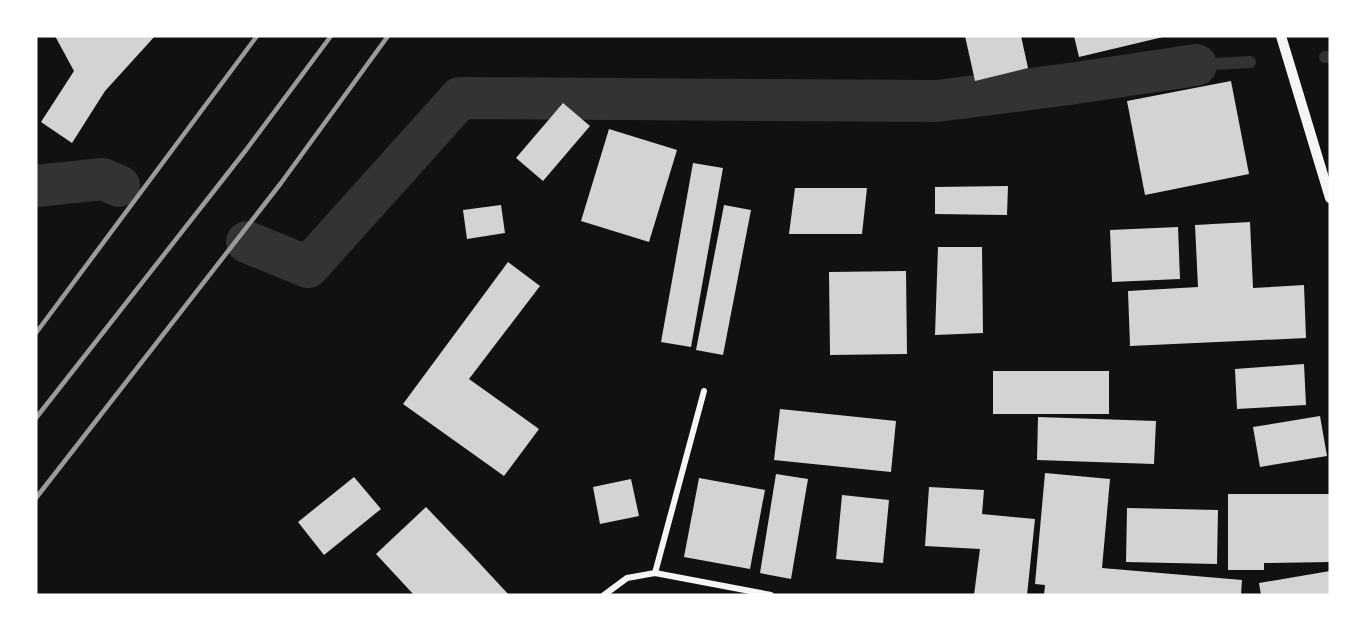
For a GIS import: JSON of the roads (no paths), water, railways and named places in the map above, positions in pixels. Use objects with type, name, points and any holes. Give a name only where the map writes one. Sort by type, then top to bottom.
[{"type":"street","points":[[1281,36],[1327,173],[1330,198]]},
{"type":"street","points":[[655,573],[704,391]]},
{"type":"street","points":[[604,595],[627,578],[655,573],[771,595]]},
{"type":"waterway","points":[[1325,57],[1330,57]]},
{"type":"waterway","points":[[1196,65],[1250,62]]},
{"type":"waterway","points":[[247,242],[308,267],[460,98],[937,101],[1196,65]]},
{"type":"waterway","points":[[36,186],[103,179],[119,186]]},
{"type":"railway","points":[[36,333],[257,36]]},
{"type":"railway","points":[[36,418],[246,150],[331,36]]},
{"type":"railway","points":[[36,498],[281,183],[388,36]]}]
